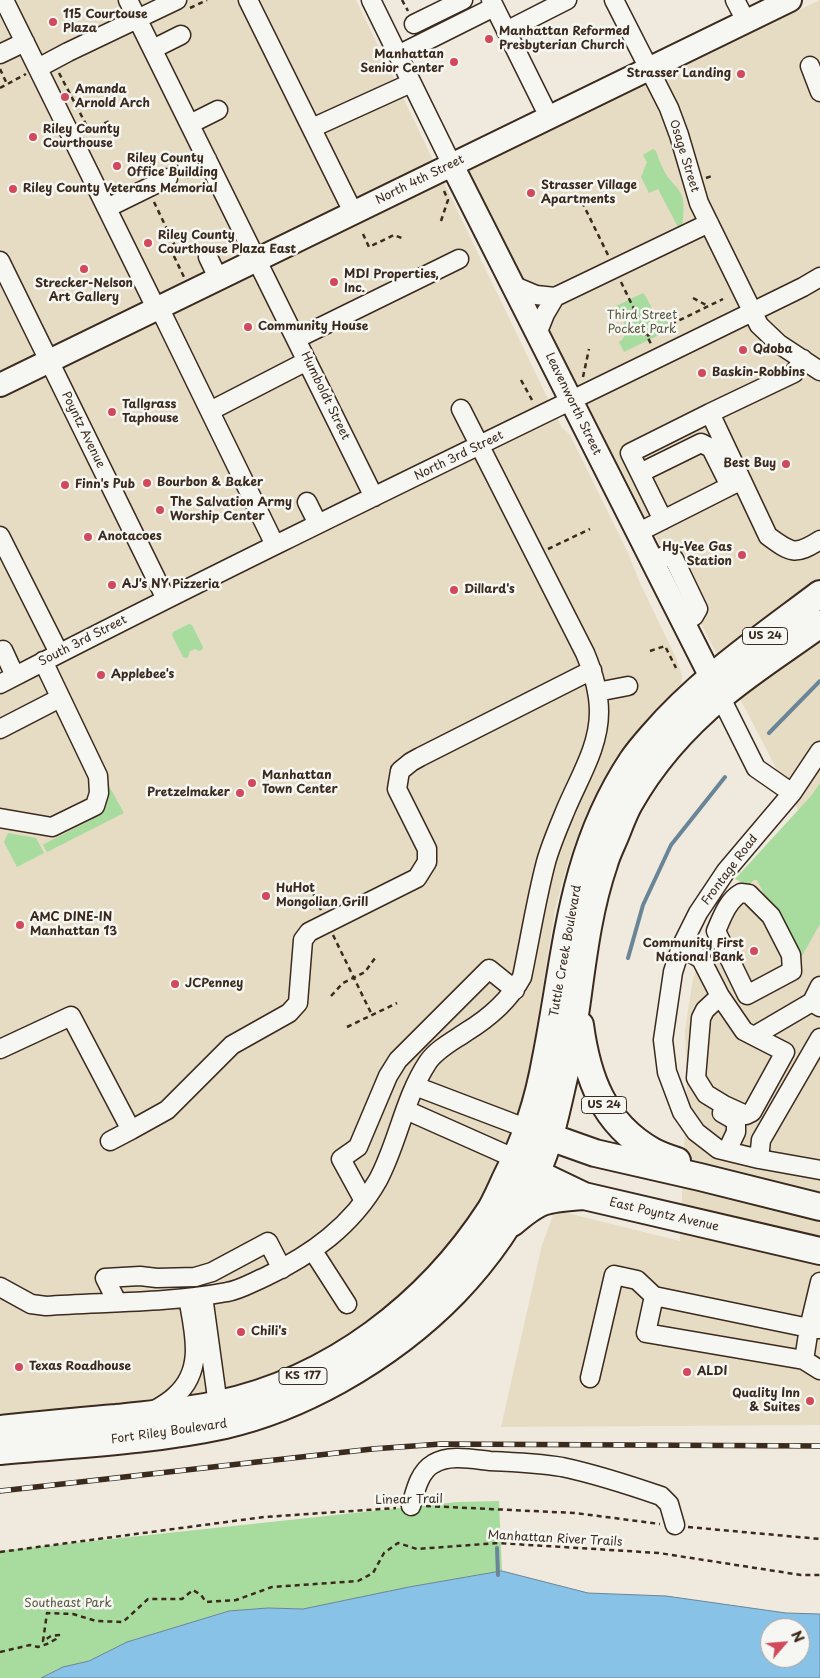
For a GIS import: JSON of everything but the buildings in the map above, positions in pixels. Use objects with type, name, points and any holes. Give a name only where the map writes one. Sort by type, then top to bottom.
[{"type":"highway","name":"Tuttle Creek Boulevard","points":[[526,1166],[572,1038],[591,914],[604,864],[628,806],[654,766],[685,729],[716,687],[820,594]]},
{"type":"highway","name":"Tuttle Creek Boulevard","points":[[539,1133],[533,1114],[542,1082],[571,913],[585,859],[603,814],[632,760],[672,713],[820,624]]},
{"type":"highway","name":"US 24","points":[[579,987],[580,1024],[584,1052],[592,1081],[605,1107],[621,1128],[652,1151],[681,1163],[700,1177]]},
{"type":"highway","name":"US 24","points":[[539,1133],[595,1153],[820,1207]]},
{"type":"highway","name":"East Poyntz Avenue","points":[[526,1166],[584,1196],[820,1251]]},
{"type":"highway","name":"Fort Riley Boulevard","points":[[0,1429],[226,1424],[264,1414],[306,1398],[374,1359],[416,1329],[450,1297],[477,1268],[506,1228],[526,1166]]},
{"type":"highway","name":"Fort Riley Boulevard","points":[[0,1451],[145,1426],[266,1391],[301,1377],[339,1357],[370,1337],[400,1314],[432,1284],[462,1250],[492,1207],[526,1166]]},
{"type":"highway","points":[[506,1228],[530,1208],[541,1202],[552,1198],[584,1196]]},
{"type":"main road","name":"North 4th Street","points":[[0,385],[790,0]]},
{"type":"main road","name":"Leavenworth Street","points":[[452,166],[716,687]]},
{"type":"street","points":[[4,0],[25,42],[45,64],[107,208],[210,411],[275,545]]},
{"type":"street","name":"Humboldt Street","points":[[128,0],[374,497]]},
{"type":"street","points":[[45,64],[176,0]]},
{"type":"street","points":[[248,0],[353,212]]},
{"type":"street","name":"Leavenworth Street","points":[[371,0],[452,166]]},
{"type":"street","points":[[414,24],[463,0]]},
{"type":"street","points":[[506,30],[567,0]]},
{"type":"street","name":"Osage Street","points":[[614,0],[670,108],[699,203],[759,324],[779,344],[820,371]]},
{"type":"street","points":[[735,0],[746,21]]},
{"type":"street","points":[[398,55],[493,4],[549,117]]},
{"type":"street","points":[[152,49],[181,35]]},
{"type":"street","points":[[0,54],[25,42]]},
{"type":"street","points":[[810,66],[820,92]]},
{"type":"street","points":[[312,128],[411,82]]},
{"type":"street","points":[[190,124],[218,110]]},
{"type":"street","points":[[187,168],[207,159]]},
{"type":"street","points":[[107,208],[168,178]]},
{"type":"street","points":[[512,285],[536,295],[555,297],[709,223]]},
{"type":"street","points":[[208,257],[218,278]]},
{"type":"street","points":[[296,339],[459,259]]},
{"type":"street","name":"Poyntz Avenue","points":[[0,261],[166,599]]},
{"type":"street","name":"North 3rd Street","points":[[166,599],[753,312],[820,277]]},
{"type":"street","points":[[538,334],[545,314],[555,297]]},
{"type":"street","points":[[663,520],[630,454],[794,372],[803,359]]},
{"type":"street","points":[[210,411],[307,361]]},
{"type":"street","points":[[0,1287],[31,1304],[38,1305],[195,1297],[229,1292],[282,1269],[313,1251],[346,1223],[378,1180],[415,1086],[428,1061],[444,1047],[491,1015],[515,990],[522,977],[548,854],[589,757],[596,735],[599,714],[597,692],[592,670],[585,653],[461,409]]},
{"type":"street","points":[[710,413],[736,483]]},
{"type":"street","points":[[640,473],[701,443],[711,448],[736,483],[768,536],[786,549],[803,550],[820,540]]},
{"type":"street","points":[[637,533],[736,483]]},
{"type":"street","points":[[307,502],[318,524]]},
{"type":"street","points":[[0,536],[59,653]]},
{"type":"street","name":"South 3rd Street","points":[[8,680],[166,599]]},
{"type":"street","points":[[3,650],[8,680]]},
{"type":"street","points":[[0,818],[52,827],[95,806],[99,793],[98,776],[43,661]]},
{"type":"street","points":[[110,1141],[166,1110],[232,1045],[289,1013],[298,1003],[303,940],[309,932],[417,878],[427,862],[426,848],[397,788],[400,771],[416,760],[592,670]]},
{"type":"street","points":[[597,692],[628,686]]},
{"type":"street","name":"Leavenworth Street","points":[[716,687],[756,768],[792,793]]},
{"type":"street","points":[[0,728],[60,698]]},
{"type":"street","name":"Frontage Road","points":[[820,751],[792,793],[726,871],[698,913],[681,947],[670,986],[662,1040],[666,1072],[682,1112],[696,1132],[718,1149],[759,1159],[820,1170]]},
{"type":"street","points":[[741,893],[749,894],[759,902],[771,916],[791,955],[792,971],[747,994],[716,931],[724,913],[735,896],[741,893]]},
{"type":"street","points":[[706,901],[724,913]]},
{"type":"street","points":[[681,947],[701,959],[720,996],[744,1031],[785,1052],[752,1112],[746,1115],[706,1094],[696,1078],[701,1018],[720,996]]},
{"type":"street","points":[[364,1201],[341,1159],[358,1146],[388,1076],[398,1060],[489,969],[515,990]]},
{"type":"street","points":[[754,1036],[816,1004],[820,986]]},
{"type":"street","points":[[0,1049],[71,1016],[131,1130]]},
{"type":"street","points":[[759,1159],[761,1140],[820,1038]]},
{"type":"street","points":[[415,1086],[539,1133]]},
{"type":"street","points":[[724,1105],[722,1112],[736,1121],[736,1132],[728,1151]]},
{"type":"street","points":[[406,1110],[526,1166]]},
{"type":"street","points":[[117,1302],[105,1278],[195,1276],[212,1272],[268,1242],[282,1269]]},
{"type":"street","points":[[313,1251],[347,1304]]},
{"type":"street","points":[[590,1378],[614,1275],[637,1280],[654,1296],[814,1328]]},
{"type":"street","points":[[804,1360],[814,1328],[820,1282]]},
{"type":"street","points":[[654,1296],[646,1333],[804,1360],[820,1370]]},
{"type":"street","points":[[195,1297],[218,1405]]},
{"type":"street","points":[[145,1426],[175,1396],[191,1375],[196,1358],[195,1297]]},
{"type":"street","points":[[411,1506],[418,1482],[426,1469],[434,1463],[464,1458],[525,1462],[562,1467],[661,1496],[669,1504],[675,1526]]},
{"type":"path","points":[[0,88],[45,64],[89,130],[110,121]]},
{"type":"path","points":[[0,69],[7,84]]},
{"type":"path","points":[[147,188],[175,246],[170,248],[184,277]]},
{"type":"path","points":[[440,221],[448,200],[444,191]]},
{"type":"path","points":[[362,234],[369,247],[394,235],[404,239]]},
{"type":"path","points":[[693,298],[708,306]]},
{"type":"path","points":[[647,336],[723,299]]},
{"type":"path","points":[[583,377],[589,349]]},
{"type":"path","points":[[521,380],[532,400]]},
{"type":"path","points":[[535,556],[590,529]]},
{"type":"path","points":[[650,651],[665,646],[676,668]]},
{"type":"path","points":[[312,891],[372,1015]]},
{"type":"path","points":[[331,996],[343,983],[364,972],[375,958]]},
{"type":"path","points":[[347,1028],[397,1002]]},
{"type":"path","name":"Linear Trail","points":[[0,1552],[264,1517],[411,1506],[575,1513],[675,1526],[820,1539]]},
{"type":"path","name":"Manhattan River Trails","points":[[0,1652],[30,1645],[38,1647],[56,1640],[59,1635],[51,1636],[43,1641],[47,1613],[73,1614],[96,1621],[124,1622],[148,1599],[182,1599],[193,1590],[201,1595],[206,1602],[220,1602],[236,1600],[272,1587],[358,1581],[373,1573],[384,1554],[398,1543],[417,1549],[498,1543],[659,1554],[801,1575],[820,1575]]},
{"type":"shaded area","points":[[0,0],[356,0],[562,428],[570,435],[629,555],[640,583],[677,660],[682,676],[681,688],[602,789],[576,840],[555,909],[531,1060],[523,1097],[494,1182],[471,1221],[396,1305],[294,1370],[201,1398],[0,1420]]},
{"type":"shaded area","points":[[820,0],[820,1425],[501,1427],[542,1245],[555,1210],[680,1241],[687,1081],[685,1030],[693,979],[711,925],[742,877],[799,812],[465,170]]},
{"type":"green space","points":[[653,149],[656,151],[667,176],[682,196],[684,207],[682,228],[679,229],[658,189],[649,193],[641,177],[647,162],[643,155]]},
{"type":"green space","name":"Third Street Pocket Park","points":[[643,293],[656,314],[659,317],[669,318],[673,328],[624,352],[619,342],[626,330],[616,306]]},
{"type":"green space","points":[[189,624],[192,625],[203,647],[199,651],[195,649],[190,651],[186,658],[183,657],[172,635],[173,632]]},
{"type":"green space","points":[[820,783],[820,924],[798,963],[757,880],[750,884],[735,879],[811,796]]},
{"type":"green space","points":[[109,786],[124,813],[47,852],[43,845],[93,819],[92,815],[105,802]]},
{"type":"green space","points":[[8,833],[36,838],[44,853],[17,867],[4,842]]},
{"type":"green space","name":"Southeast Park","points":[[499,1501],[502,1571],[409,1587],[303,1609],[268,1608],[229,1611],[127,1642],[89,1661],[63,1667],[41,1678],[0,1678],[0,1551],[457,1502]]},
{"type":"water","points":[[502,1571],[588,1593],[666,1596],[786,1613],[820,1614],[820,1678],[41,1678],[63,1667],[89,1661],[127,1642],[229,1611],[268,1608],[303,1609],[409,1587]]},
{"type":"waterway","points":[[769,733],[820,681]]},
{"type":"waterway","points":[[628,958],[643,905],[671,845],[725,777]]},
{"type":"waterway","points":[[497,1548],[498,1575]]},
{"type":"railway","points":[[0,1491],[372,1449],[441,1444],[820,1446]]},
{"type":"place","name":"115 Courtouse Plaza","points":[[53,22]]},
{"type":"place","name":"Manhattan Reformed Presbyterian Church","points":[[489,39]]},
{"type":"place","name":"Manhattan Senior Center","points":[[454,62]]},
{"type":"place","name":"Strasser Landing","points":[[741,74]]},
{"type":"place","name":"Amanda Arnold Arch","points":[[65,97]]},
{"type":"place","name":"Riley County Courthouse","points":[[33,137]]},
{"type":"place","name":"Riley County Office Building","points":[[117,166]]},
{"type":"place","name":"Riley County Veterans Memorial","points":[[13,189]]},
{"type":"place","name":"Strasser Village Apartments","points":[[531,193]]},
{"type":"place","name":"Riley County Courthouse Plaza East","points":[[148,243]]},
{"type":"place","name":"Strecker-Nelson Art Gallery","points":[[84,269]]},
{"type":"place","name":"MDI Properties, Inc.","points":[[334,282]]},
{"type":"place","name":"Community House","points":[[248,327]]},
{"type":"place","name":"Qdoba","points":[[743,350]]},
{"type":"place","name":"Baskin-Robbins","points":[[702,373]]},
{"type":"place","name":"Tallgrass Taphouse","points":[[112,412]]},
{"type":"place","name":"Best Buy","points":[[786,464]]},
{"type":"place","name":"Bourbon & Baker","points":[[147,483]]},
{"type":"place","name":"Finn's Pub","points":[[65,485]]},
{"type":"place","name":"The Salvation Army Worship Center","points":[[160,510]]},
{"type":"place","name":"Anotacoes","points":[[88,537]]},
{"type":"place","name":"Hy-Vee Gas Station","points":[[742,555]]},
{"type":"place","name":"AJ's NY Pizzeria","points":[[112,585]]},
{"type":"place","name":"Dillard's","points":[[454,590]]},
{"type":"place","name":"Applebee's","points":[[101,675]]},
{"type":"place","name":"Manhattan Town Center","points":[[252,783]]},
{"type":"place","name":"Pretzelmaker","points":[[240,793]]},
{"type":"place","name":"HuHot Mongolian Grill","points":[[266,896]]},
{"type":"place","name":"AMC DINE-IN Manhattan 13","points":[[20,925]]},
{"type":"place","name":"Community First National Bank","points":[[754,951]]},
{"type":"place","name":"JCPenney","points":[[175,984]]},
{"type":"place","name":"Chili's","points":[[241,1332]]},
{"type":"place","name":"Texas Roadhouse","points":[[19,1367]]},
{"type":"place","name":"ALDI","points":[[687,1372]]},
{"type":"place","name":"Quality Inn & Suites","points":[[810,1401]]}]
